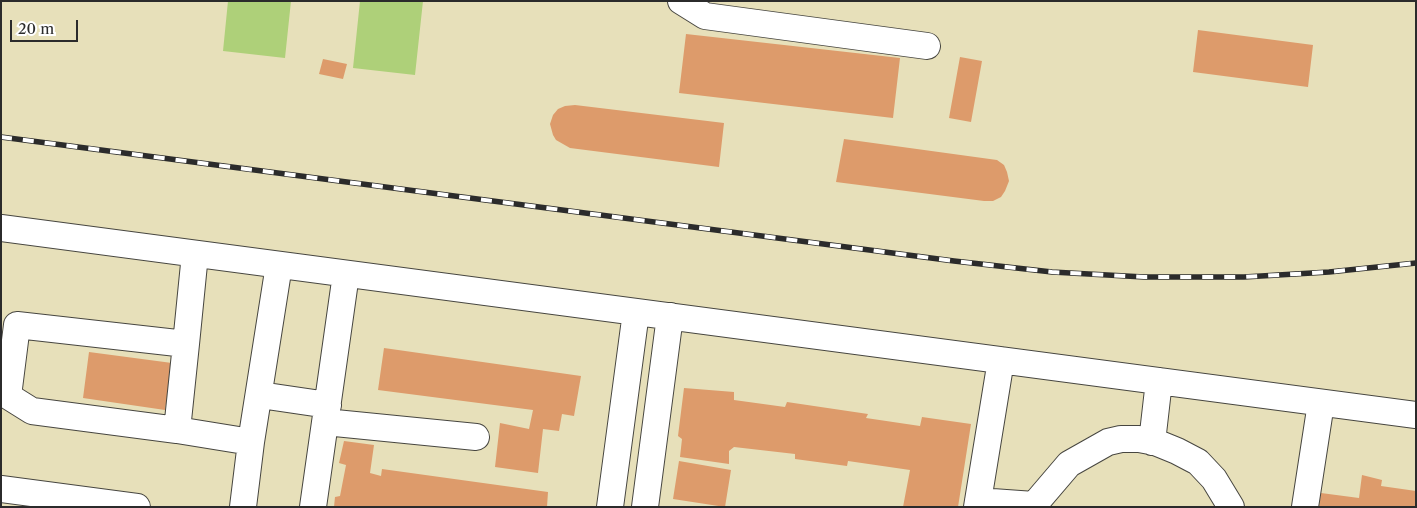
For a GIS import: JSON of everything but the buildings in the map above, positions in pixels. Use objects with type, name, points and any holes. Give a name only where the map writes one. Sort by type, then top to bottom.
[{"type":"lane","points":[[681,1],[705,16],[927,46]]},
{"type":"lane","points":[[1,228],[1416,415]]},
{"type":"lane","points":[[177,430],[195,254]]},
{"type":"lane","points":[[243,507],[251,442],[260,395],[279,265]]},
{"type":"lane","points":[[313,507],[346,274]]},
{"type":"lane","points":[[610,507],[636,312]]},
{"type":"lane","points":[[645,507],[670,316]]},
{"type":"lane","points":[[186,344],[17,325],[8,396],[32,411],[177,430],[251,442]]},
{"type":"lane","points":[[1001,360],[978,504],[1034,505],[1070,464],[1108,442],[1121,439],[1139,439],[1177,451],[1198,462],[1214,479],[1230,507]]},
{"type":"lane","points":[[1152,442],[1159,381]]},
{"type":"lane","points":[[260,395],[326,413],[476,437]]},
{"type":"lane","points":[[1305,507],[1321,403]]},
{"type":"lane","points":[[1,489],[137,507]]},
{"type":"green space","points":[[228,1],[291,1],[285,58],[223,51]]},
{"type":"green space","points":[[360,1],[423,1],[415,75],[353,68]]},
{"type":"railway","points":[[1,137],[954,261],[1052,272],[1144,277],[1244,277],[1329,272],[1416,263]]}]
